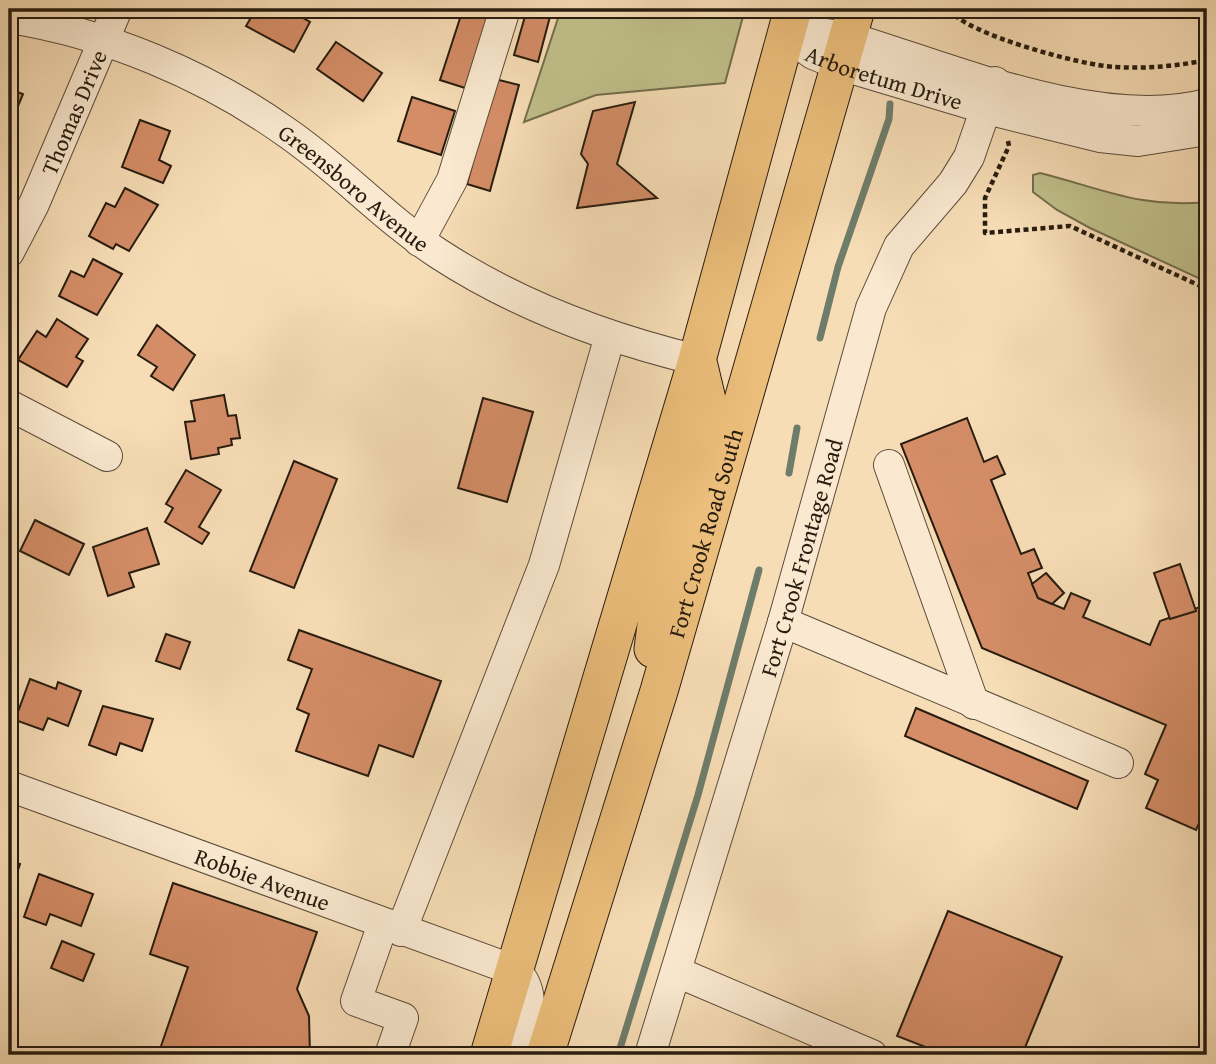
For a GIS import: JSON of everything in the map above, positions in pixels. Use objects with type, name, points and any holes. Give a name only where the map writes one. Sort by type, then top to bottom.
[{"type":"main road","points":[[489,1055],[697,360],[790,22]]},
{"type":"main road","name":"Fort Crook Road South","points":[[545,1055],[650,720],[848,37]]},
{"type":"main road","points":[[650,720],[654,629],[660,594],[708,420],[708,404],[697,360]]},
{"type":"street","name":"Thomas Drive","points":[[9,252],[34,204],[117,9]]},
{"type":"street","points":[[419,241],[452,180],[505,9]]},
{"type":"street","name":"Greensboro Avenue","points":[[9,18],[103,41],[192,77],[257,113],[319,158],[419,241],[484,282],[527,304],[610,336],[697,360]]},
{"type":"street","name":"Arboretum Drive","points":[[790,22],[817,33],[848,37],[1100,137],[1138,141],[1207,130]]},
{"type":"street","name":"Arboretum Drive","points":[[991,95],[1146,113],[1207,104]]},
{"type":"street","name":"Fort Crook Frontage Road","points":[[650,1055],[783,622],[871,308],[899,246],[953,183],[969,158],[991,95]]},
{"type":"street","points":[[390,1055],[403,1018],[356,1000],[392,928],[544,565],[610,336]]},
{"type":"street","points":[[9,405],[107,456]]},
{"type":"street","points":[[889,465],[974,704]]},
{"type":"street","points":[[783,622],[1118,763]]},
{"type":"street","name":"Robbie Avenue","points":[[9,786],[392,928],[516,971]]},
{"type":"street","points":[[516,971],[528,985],[529,996],[526,1021],[516,1055]]},
{"type":"street","points":[[677,972],[872,1055]]},
{"type":"path","points":[[949,9],[955,17],[976,29],[1081,62],[1143,68],[1207,60]]},
{"type":"path","points":[[1007,137],[1009,146],[985,198],[985,233],[1070,226],[1207,289]]},
{"type":"green space","points":[[561,9],[745,9],[725,83],[596,95],[524,122]]},
{"type":"green space","points":[[1040,173],[1141,200],[1162,203],[1207,202],[1207,282],[1057,210],[1033,192],[1033,175]]},
{"type":"building","points":[[256,9],[287,9],[310,22],[294,52],[246,26]]},
{"type":"building","points":[[463,9],[490,9],[465,88],[440,80]]},
{"type":"building","points":[[527,9],[552,9],[538,62],[514,55]]},
{"type":"building","points":[[336,42],[382,73],[363,101],[317,69]]},
{"type":"building","points":[[495,79],[519,85],[490,191],[467,184]]},
{"type":"building","points":[[9,89],[23,94],[9,128]]},
{"type":"building","points":[[412,97],[455,111],[441,155],[398,141]]},
{"type":"building","points":[[635,102],[617,164],[657,198],[577,208],[588,164],[581,154],[593,111]]},
{"type":"building","points":[[140,120],[170,131],[159,160],[171,166],[163,183],[122,167]]},
{"type":"building","points":[[125,188],[158,205],[129,251],[116,244],[113,249],[89,236],[106,203],[115,207]]},
{"type":"building","points":[[93,259],[122,274],[97,315],[59,296],[71,271],[84,277]]},
{"type":"building","points":[[57,319],[88,339],[76,357],[83,361],[67,387],[18,360],[37,331],[46,337]]},
{"type":"building","points":[[157,325],[195,355],[173,390],[151,376],[157,367],[138,355]]},
{"type":"building","points":[[224,395],[228,416],[236,415],[240,438],[231,439],[232,445],[218,448],[219,454],[191,459],[185,422],[195,421],[191,401]]},
{"type":"building","points":[[483,398],[533,412],[507,502],[458,488]]},
{"type":"building","points":[[967,418],[984,462],[997,456],[1005,474],[991,480],[1021,554],[1034,549],[1042,568],[1028,573],[1038,598],[1064,609],[1071,593],[1090,601],[1083,617],[1150,645],[1160,621],[1200,607],[1207,610],[1207,816],[1203,814],[1196,830],[1146,808],[1158,780],[1145,774],[1166,725],[982,648],[901,444]]},
{"type":"building","points":[[294,461],[337,479],[294,588],[250,571]]},
{"type":"building","points":[[186,470],[221,490],[199,527],[209,533],[202,544],[165,522],[173,508],[166,504]]},
{"type":"building","points":[[35,520],[84,544],[69,575],[20,551]]},
{"type":"building","points":[[147,528],[159,564],[129,573],[134,587],[108,596],[93,547]]},
{"type":"building","points":[[1180,564],[1196,611],[1170,619],[1154,573]]},
{"type":"building","points":[[1046,573],[1064,593],[1052,604],[1038,598],[1032,584]]},
{"type":"building","points":[[299,630],[441,681],[413,757],[379,745],[368,776],[296,751],[309,714],[297,709],[312,669],[288,660]]},
{"type":"building","points":[[166,634],[190,642],[180,669],[156,661]]},
{"type":"building","points":[[30,679],[56,689],[58,682],[81,691],[68,726],[48,718],[43,730],[15,720]]},
{"type":"building","points":[[103,706],[153,719],[142,751],[120,743],[116,755],[89,745]]},
{"type":"building","points":[[916,708],[1088,781],[1077,809],[905,736]]},
{"type":"building","points":[[9,860],[20,864],[9,896]]},
{"type":"building","points":[[39,874],[93,894],[81,926],[50,914],[46,925],[24,917]]},
{"type":"building","points":[[173,883],[317,932],[297,989],[309,1016],[310,1055],[158,1055],[188,967],[150,954]]},
{"type":"building","points":[[948,911],[1062,957],[1022,1055],[946,1055],[897,1036]]},
{"type":"building","points":[[62,941],[94,954],[83,981],[51,968]]},
{"type":"waterway","points":[[820,338],[838,267],[889,119],[890,104]]},
{"type":"waterway","points":[[789,473],[797,428]]},
{"type":"waterway","points":[[618,1055],[698,795],[759,570]]}]
